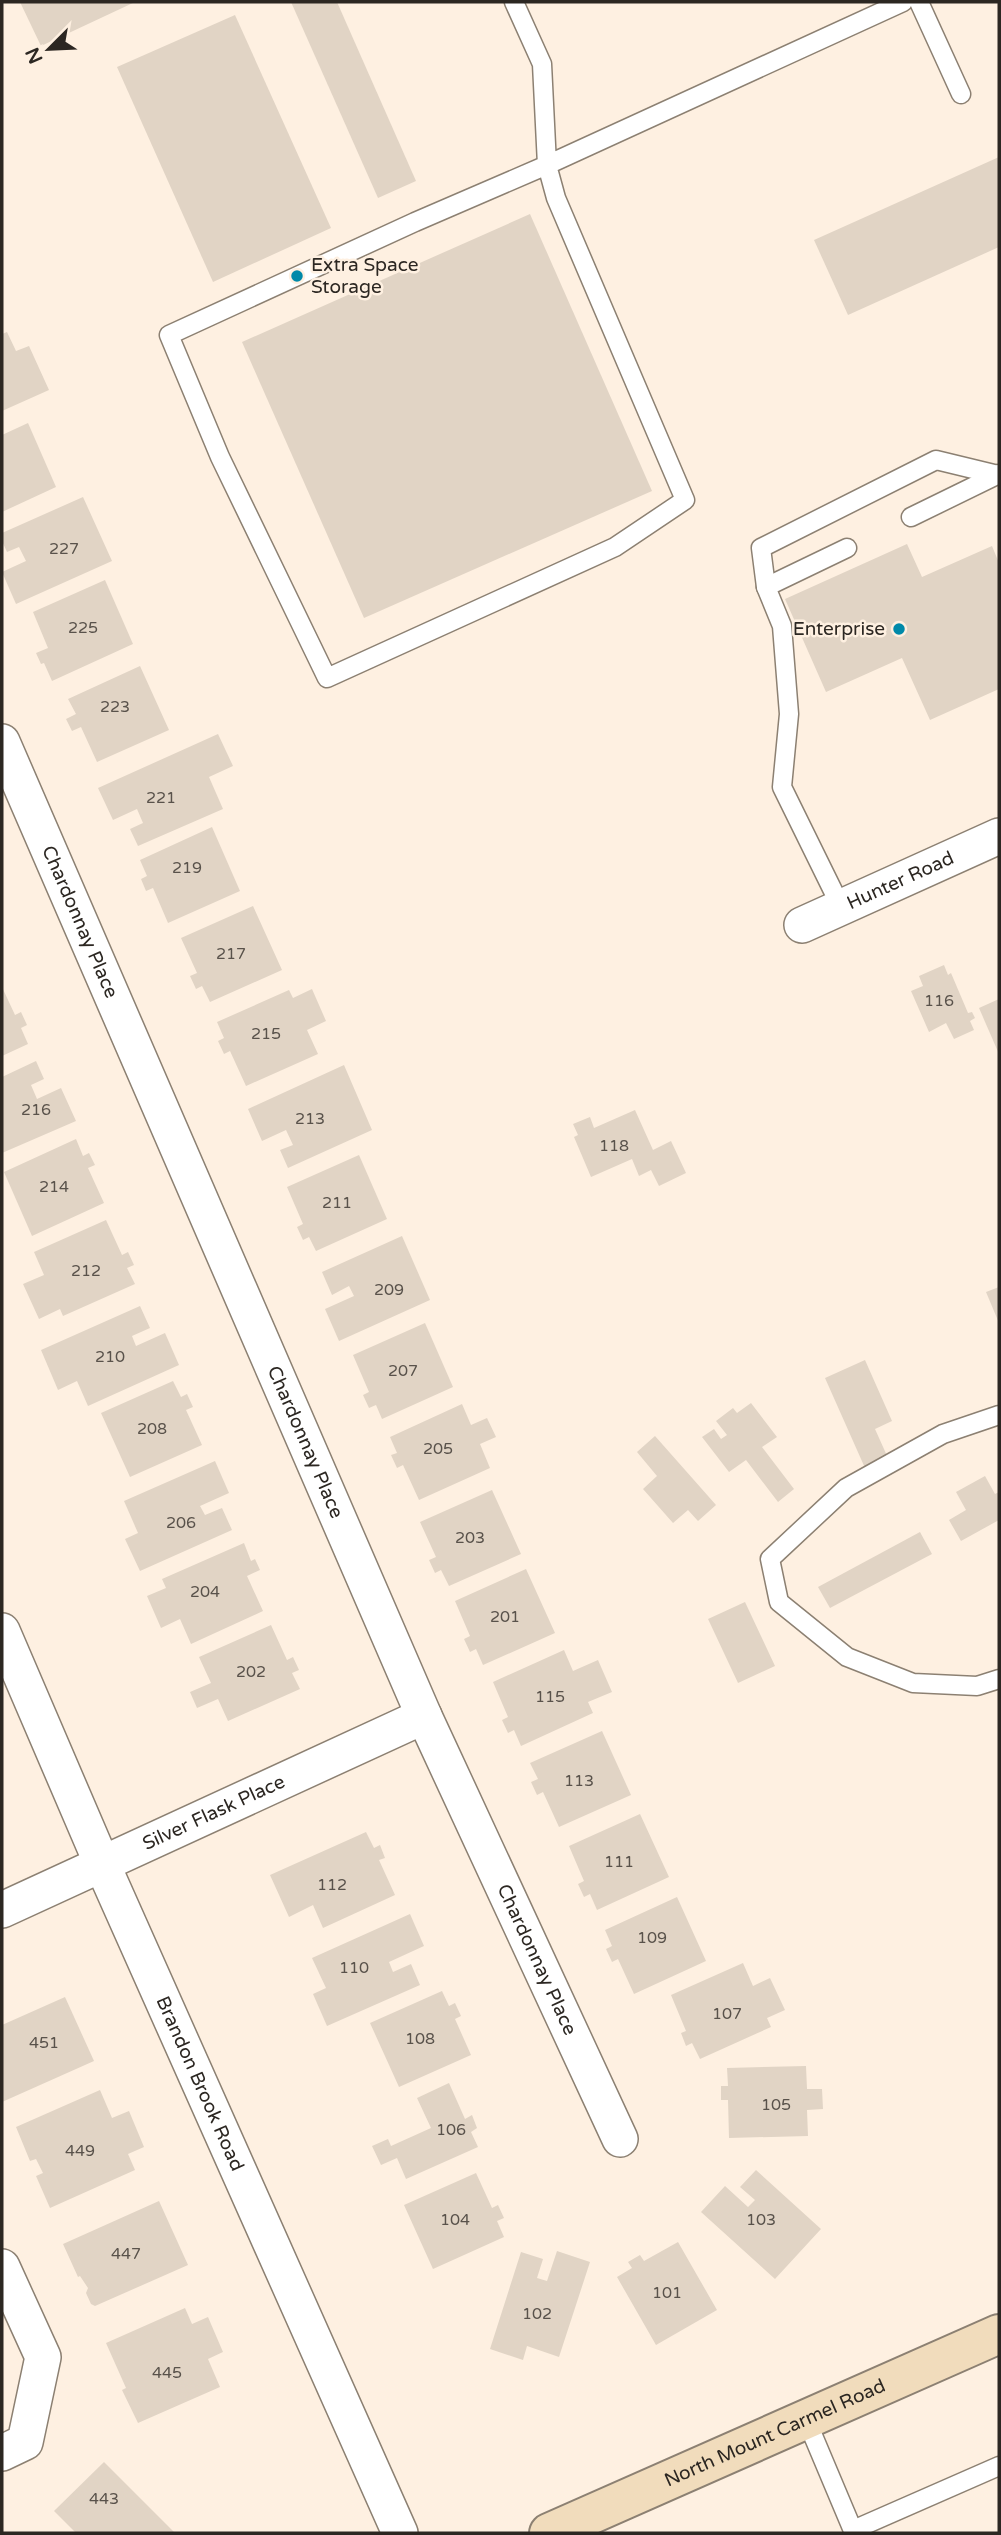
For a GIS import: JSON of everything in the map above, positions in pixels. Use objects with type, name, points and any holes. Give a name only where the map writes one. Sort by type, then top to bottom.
[{"type":"street","name":"Chardonnay Place","points":[[2,742],[424,1716],[620,2139]]},
{"type":"street","name":"Hunter Road","points":[[802,925],[999,836]]},
{"type":"street","name":"Brandon Brook Road","points":[[2,1631],[102,1864],[400,2533]]},
{"type":"street","name":"Silver Flask Place","points":[[2,1910],[424,1716]]},
{"type":"street","points":[[2,2267],[43,2357],[25,2442],[2,2453]]},
{"type":"street","name":"North Mount Carmel Road","points":[[549,2533],[999,2334]]},
{"type":"lane","points":[[514,2],[542,64],[547,166],[556,198],[685,500],[615,547],[327,678],[220,457],[169,335],[424,218],[547,166],[903,2]]},
{"type":"lane","points":[[919,2],[961,94]]},
{"type":"lane","points":[[841,907],[782,787],[789,714],[782,626],[766,587],[761,548],[936,460],[999,474]]},
{"type":"lane","points":[[911,517],[999,474]]},
{"type":"lane","points":[[766,587],[847,548]]},
{"type":"lane","points":[[999,1416],[943,1434],[846,1488],[770,1559],[779,1602],[847,1657],[913,1683],[977,1686],[999,1679]]},
{"type":"lane","points":[[806,2419],[854,2532],[999,2466]]},
{"type":"building","points":[[20,2],[135,2],[41,46]]},
{"type":"building","points":[[291,2],[337,2],[416,181],[378,198]]},
{"type":"building","points":[[235,15],[331,228],[213,282],[117,67]]},
{"type":"building","points":[[999,157],[999,247],[848,315],[814,240]]},
{"type":"building","points":[[530,214],[652,491],[364,618],[242,342]]},
{"type":"building","points":[[7,332],[16,351],[29,346],[49,390],[2,411],[2,334]]},
{"type":"building","points":[[28,423],[56,487],[2,512],[2,435]]},
{"type":"building","points":[[83,497],[112,561],[16,604],[2,572],[26,561],[19,547],[7,552],[2,533]]},
{"type":"building","name":"Enterprise","points":[[907,544],[922,577],[992,546],[999,563],[999,689],[930,720],[902,658],[826,692],[785,599]]},
{"type":"building","points":[[105,580],[133,644],[52,681],[36,653],[48,648],[33,612]]},
{"type":"building","points":[[140,666],[169,730],[97,762],[81,727],[72,731],[66,719],[76,714],[68,699]]},
{"type":"building","points":[[218,734],[233,766],[209,777],[223,809],[138,846],[130,829],[143,823],[137,809],[113,820],[98,788]]},
{"type":"building","points":[[212,827],[240,891],[168,923],[153,888],[146,891],[141,879],[147,876],[140,860]]},
{"type":"building","points":[[253,906],[282,970],[210,1002],[202,986],[196,989],[190,976],[197,973],[181,938]]},
{"type":"building","points":[[944,965],[948,975],[951,973],[968,1013],[972,1012],[975,1018],[970,1021],[974,1030],[954,1039],[946,1023],[929,1032],[911,991],[923,986],[919,976]]},
{"type":"building","points":[[2,987],[15,1015],[21,1012],[27,1025],[21,1028],[28,1044],[2,1056]]},
{"type":"building","points":[[312,989],[326,1021],[307,1030],[318,1054],[246,1086],[230,1051],[224,1054],[218,1041],[224,1038],[217,1022],[289,990],[293,998]]},
{"type":"building","points":[[999,999],[999,1054],[979,1008]]},
{"type":"building","points":[[36,1061],[44,1079],[31,1085],[37,1099],[61,1088],[76,1121],[2,1153],[2,1077]]},
{"type":"building","points":[[344,1065],[372,1130],[288,1168],[280,1150],[293,1145],[286,1130],[262,1141],[248,1109]]},
{"type":"building","points":[[635,1110],[653,1150],[671,1141],[686,1173],[659,1186],[651,1170],[639,1176],[632,1159],[591,1177],[574,1137],[578,1135],[573,1124],[590,1117],[594,1128]]},
{"type":"building","points":[[76,1139],[83,1156],[89,1153],[95,1165],[88,1168],[104,1203],[32,1236],[4,1172]]},
{"type":"building","points":[[359,1155],[387,1219],[316,1251],[309,1237],[303,1240],[297,1227],[303,1224],[287,1187]]},
{"type":"building","points":[[106,1220],[122,1255],[128,1252],[134,1265],[127,1268],[135,1284],[63,1316],[60,1309],[39,1319],[23,1284],[44,1275],[34,1252]]},
{"type":"building","points":[[402,1236],[430,1300],[339,1341],[325,1309],[354,1296],[349,1286],[332,1295],[322,1272]]},
{"type":"building","points":[[999,1287],[999,1323],[986,1292]]},
{"type":"building","points":[[140,1306],[150,1328],[132,1336],[136,1346],[165,1333],[179,1365],[88,1406],[77,1381],[58,1390],[41,1350]]},
{"type":"building","points":[[425,1323],[453,1387],[382,1419],[376,1405],[369,1408],[363,1395],[369,1392],[353,1355]]},
{"type":"building","points":[[865,1360],[892,1421],[875,1429],[888,1458],[865,1468],[825,1378]]},
{"type":"building","points":[[173,1381],[181,1397],[187,1394],[193,1407],[186,1410],[202,1445],[130,1477],[101,1413]]},
{"type":"building","points":[[751,1403],[777,1437],[762,1447],[794,1489],[778,1502],[746,1460],[729,1472],[702,1437],[714,1429],[721,1439],[727,1435],[716,1421],[733,1408],[737,1413]]},
{"type":"building","points":[[462,1404],[471,1425],[487,1418],[496,1437],[480,1444],[490,1468],[419,1500],[403,1465],[397,1468],[391,1455],[397,1453],[390,1437]]},
{"type":"building","points":[[655,1436],[716,1505],[698,1521],[688,1510],[673,1523],[643,1489],[657,1476],[637,1452]]},
{"type":"building","points":[[215,1461],[229,1493],[200,1506],[205,1515],[222,1508],[232,1530],[140,1571],[125,1539],[138,1533],[124,1501]]},
{"type":"building","points":[[985,1476],[995,1494],[999,1492],[999,1520],[961,1541],[949,1520],[966,1510],[956,1492]]},
{"type":"building","points":[[492,1490],[521,1554],[449,1586],[441,1570],[435,1573],[429,1560],[436,1557],[420,1522]]},
{"type":"building","points":[[920,1532],[932,1554],[830,1608],[818,1587]]},
{"type":"building","points":[[244,1543],[251,1561],[255,1559],[260,1570],[247,1576],[263,1611],[191,1644],[180,1619],[161,1628],[147,1596],[166,1588],[162,1579]]},
{"type":"building","points":[[526,1569],[555,1633],[483,1665],[476,1649],[470,1652],[464,1639],[470,1636],[455,1601]]},
{"type":"building","points":[[745,1602],[775,1666],[738,1683],[708,1619]]},
{"type":"building","points":[[271,1625],[287,1660],[293,1657],[299,1670],[292,1673],[300,1689],[228,1721],[218,1699],[197,1708],[190,1692],[211,1683],[199,1657]]},
{"type":"building","points":[[564,1650],[573,1671],[598,1660],[612,1692],[588,1702],[593,1713],[521,1746],[514,1730],[508,1733],[502,1720],[508,1717],[493,1682]]},
{"type":"building","points":[[602,1731],[631,1795],[559,1827],[543,1792],[537,1795],[531,1782],[538,1779],[530,1763]]},
{"type":"building","points":[[640,1814],[669,1877],[597,1910],[590,1894],[584,1897],[578,1884],[584,1881],[569,1846]]},
{"type":"building","points":[[366,1832],[374,1848],[380,1845],[385,1858],[379,1860],[395,1895],[323,1928],[313,1905],[289,1917],[270,1875]]},
{"type":"building","points":[[677,1897],[706,1961],[634,1994],[618,1959],[612,1962],[606,1949],[612,1946],[605,1930]]},
{"type":"building","points":[[410,1914],[424,1946],[389,1962],[393,1972],[411,1964],[420,1985],[327,2026],[313,1994],[326,1988],[312,1958]]},
{"type":"building","points":[[743,1963],[753,1986],[770,1978],[785,2010],[767,2018],[771,2027],[700,2059],[692,2043],[686,2046],[681,2033],[686,2031],[671,1995]]},
{"type":"building","points":[[442,1991],[449,2006],[455,2003],[461,2016],[455,2019],[471,2055],[399,2087],[370,2023]]},
{"type":"building","points":[[65,1997],[94,2061],[2,2102],[2,2025]]},
{"type":"building","points":[[806,2066],[807,2089],[822,2089],[823,2109],[807,2110],[808,2136],[729,2138],[728,2100],[721,2100],[721,2086],[728,2086],[727,2068]]},
{"type":"building","points":[[449,2083],[465,2119],[472,2115],[477,2128],[471,2132],[478,2147],[406,2179],[397,2158],[381,2165],[372,2146],[388,2139],[391,2146],[431,2128],[417,2098]]},
{"type":"building","points":[[100,2090],[112,2118],[129,2111],[144,2147],[128,2154],[135,2170],[50,2208],[36,2176],[43,2173],[36,2159],[30,2161],[16,2127]]},
{"type":"building","points":[[756,2170],[821,2229],[775,2279],[701,2212],[725,2186],[748,2207],[755,2200],[740,2187]]},
{"type":"building","points":[[476,2173],[492,2208],[498,2205],[504,2218],[497,2221],[504,2237],[433,2269],[404,2205]]},
{"type":"building","points":[[159,2201],[188,2265],[95,2306],[91,2304],[86,2293],[88,2288],[80,2276],[78,2277],[63,2244]]},
{"type":"building","points":[[678,2242],[717,2310],[656,2345],[617,2277],[632,2268],[628,2262],[640,2255],[644,2261]]},
{"type":"building","points":[[557,2251],[590,2262],[559,2357],[527,2346],[523,2360],[490,2349],[521,2252],[543,2259],[537,2278],[547,2281]]},
{"type":"building","points":[[185,2308],[192,2324],[208,2317],[223,2352],[208,2359],[220,2387],[138,2423],[122,2390],[126,2388],[106,2343]]},
{"type":"building","points":[[104,2462],[175,2533],[76,2533],[54,2511]]},
{"type":"place","name":"Extra Space Storage","points":[[297,276]]},
{"type":"place","name":"Enterprise","points":[[899,629]]}]
